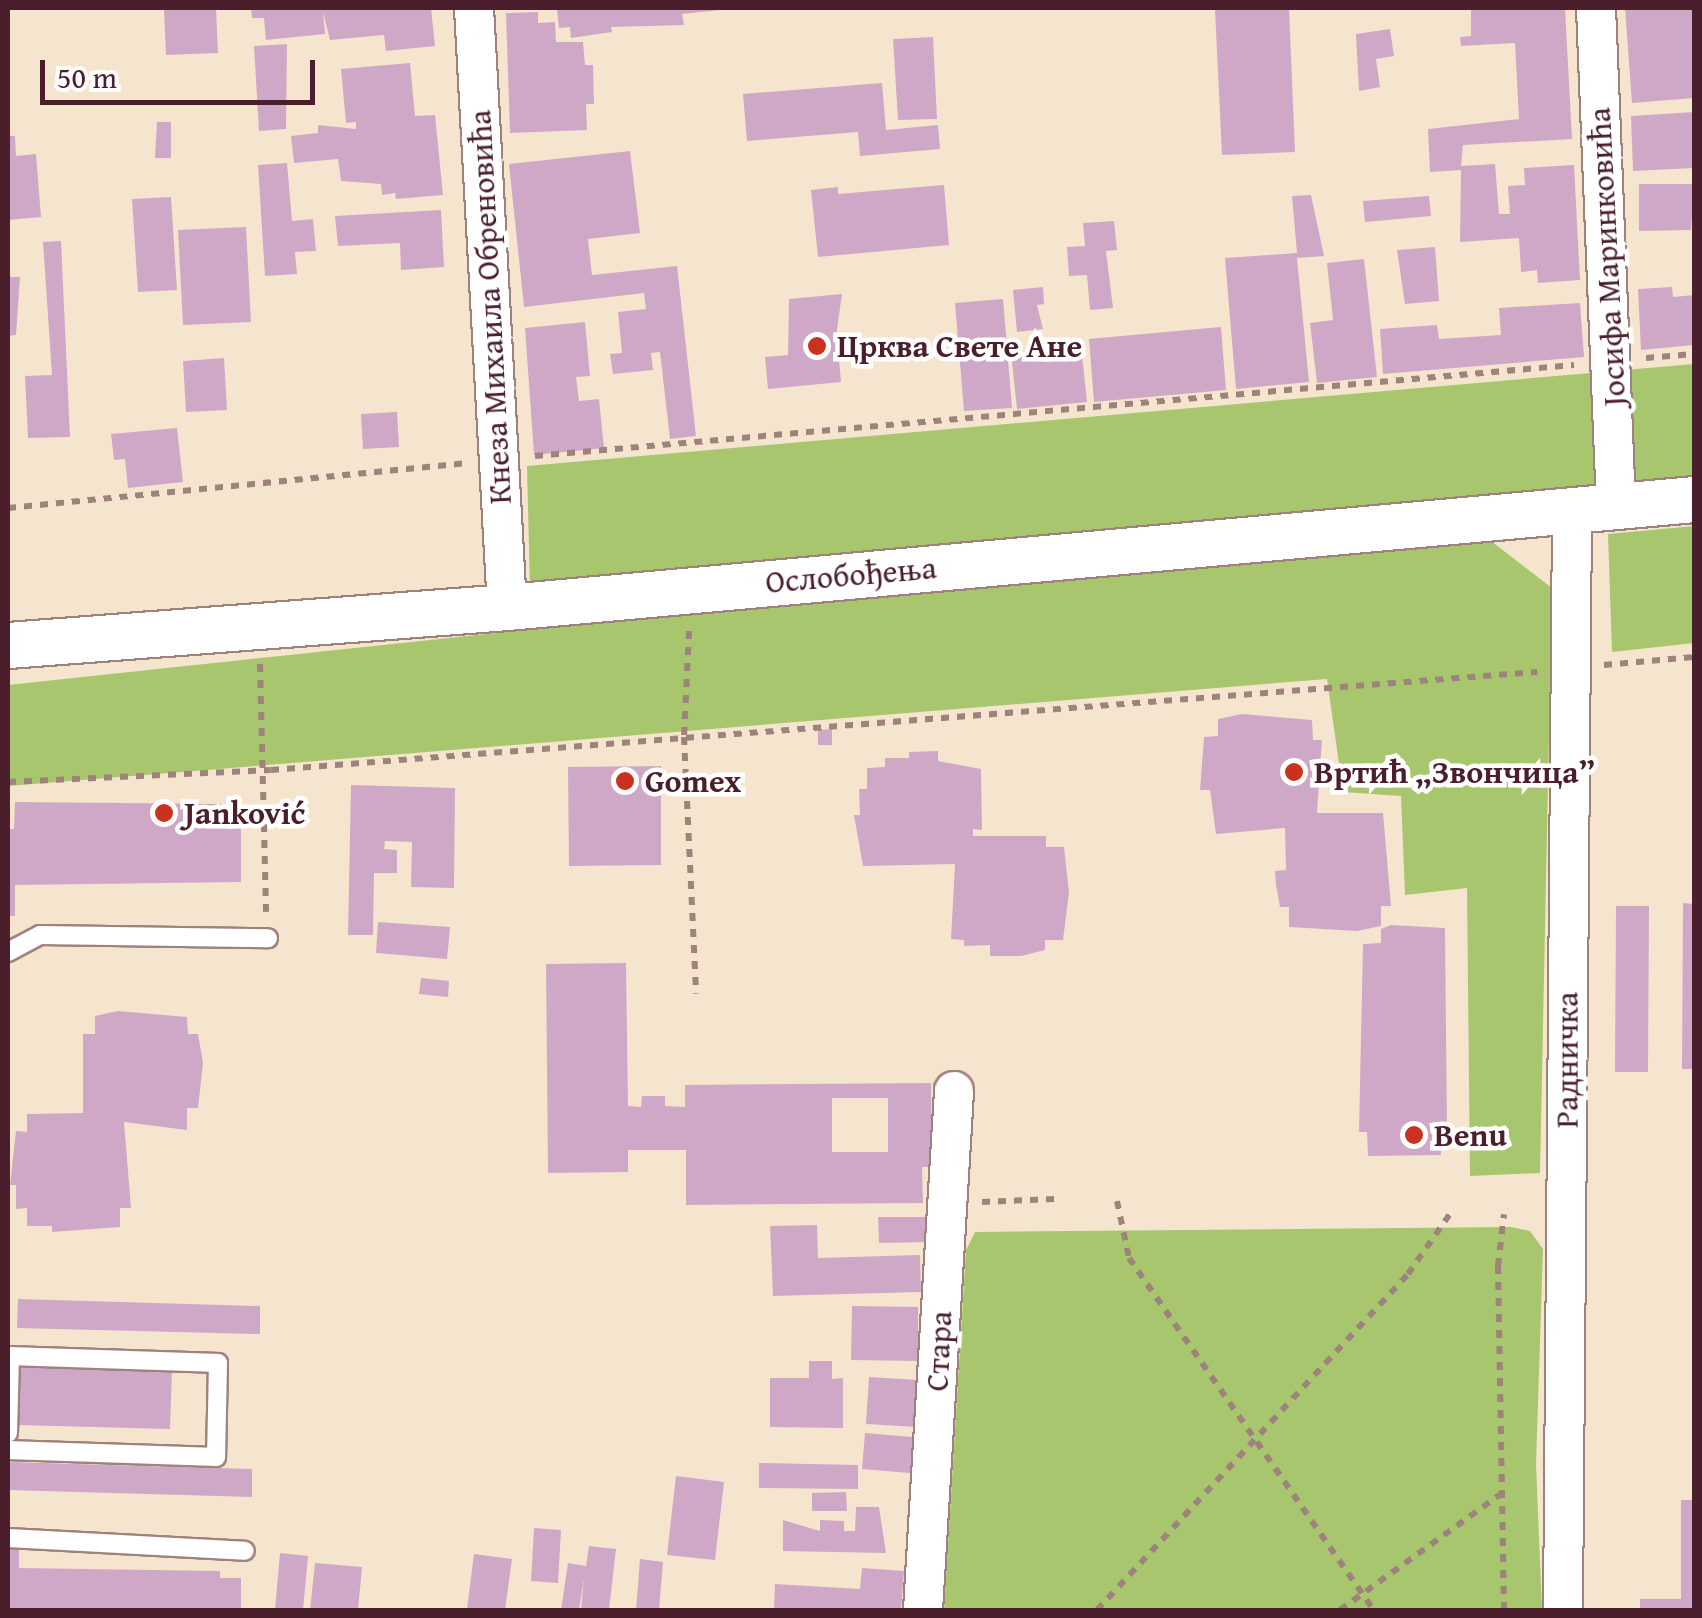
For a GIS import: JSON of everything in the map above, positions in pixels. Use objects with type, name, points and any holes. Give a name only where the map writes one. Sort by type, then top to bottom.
[{"type":"street","name":"Кнеза Михаила Обреновића","points":[[474,8],[507,606]]},
{"type":"street","name":"Јосифа Маринковића","points":[[1596,8],[1616,506]]},
{"type":"street","name":"Ослобођења","points":[[8,644],[507,606],[1694,499]]},
{"type":"street","name":"Радничка","points":[[1563,1610],[1572,510]]},
{"type":"street","name":"Стара","points":[[923,1610],[954,1091]]},
{"type":"lane","points":[[8,952],[40,935],[268,938]]},
{"type":"lane","points":[[8,1433],[10,1356],[218,1363],[216,1457],[8,1450]]},
{"type":"lane","points":[[8,1538],[245,1551]]},
{"type":"path","points":[[8,508],[498,460],[1694,354]]},
{"type":"path","points":[[691,590],[684,737],[696,994]]},
{"type":"path","points":[[260,625],[259,770],[268,938]]},
{"type":"path","points":[[8,782],[259,770],[1694,658]]},
{"type":"path","points":[[948,1204],[1055,1199]]},
{"type":"path","points":[[1117,1201],[1129,1258],[1252,1441],[1374,1610]]},
{"type":"path","points":[[1096,1610],[1408,1274],[1452,1212]]},
{"type":"path","points":[[1504,1214],[1498,1266],[1504,1610]]},
{"type":"path","points":[[1340,1610],[1363,1598],[1502,1493]]},
{"type":"green space","points":[[1694,364],[1694,483],[530,589],[527,466]]},
{"type":"green space","points":[[1694,526],[1694,643],[1612,652],[1608,534]]},
{"type":"green space","points":[[1491,541],[1552,588],[1540,1173],[1470,1176],[1467,888],[1405,895],[1401,796],[1343,792],[1327,679],[8,786],[8,685],[888,591]]},
{"type":"green space","points":[[1511,1227],[1530,1231],[1543,1249],[1536,1464],[1542,1610],[944,1610],[966,1250],[975,1232]]},
{"type":"building","points":[[164,8],[216,8],[218,53],[166,55]]},
{"type":"building","points":[[251,8],[431,8],[435,46],[386,51],[384,35],[330,40],[323,12],[325,34],[266,40],[264,18],[252,18]]},
{"type":"building","points":[[557,8],[721,10],[682,14],[684,25],[611,27],[612,32],[571,38],[570,27],[559,28]]},
{"type":"building","points":[[1289,8],[1295,152],[1222,155],[1215,10]]},
{"type":"building","points":[[1471,8],[1565,8],[1572,139],[1463,145],[1461,166],[1495,164],[1499,214],[1510,214],[1508,186],[1525,185],[1524,168],[1574,165],[1580,280],[1538,283],[1537,270],[1521,272],[1519,238],[1460,242],[1461,170],[1430,172],[1428,129],[1519,119],[1515,43],[1461,46],[1460,37],[1471,36]]},
{"type":"building","points":[[1625,8],[1694,8],[1694,98],[1632,103]]},
{"type":"building","points":[[538,12],[538,23],[555,22],[556,42],[583,42],[585,65],[593,65],[594,104],[586,104],[587,130],[510,133],[506,13]]},
{"type":"building","points":[[1390,29],[1394,56],[1376,59],[1380,87],[1359,91],[1356,34]]},
{"type":"building","points":[[933,37],[937,119],[898,120],[893,39]]},
{"type":"building","points":[[287,44],[286,129],[259,131],[254,46]]},
{"type":"building","points":[[410,63],[415,116],[435,115],[443,195],[396,199],[395,193],[382,195],[381,184],[341,181],[338,159],[294,163],[291,136],[318,133],[318,125],[356,129],[356,122],[346,123],[341,69]]},
{"type":"building","points":[[882,83],[886,130],[938,125],[940,149],[860,156],[858,132],[747,141],[743,94]]},
{"type":"building","points":[[1694,112],[1694,168],[1633,171],[1631,116]]},
{"type":"building","points":[[157,122],[171,122],[171,158],[155,158]]},
{"type":"building","points":[[8,136],[15,136],[16,156],[36,154],[41,217],[8,220]]},
{"type":"building","points":[[630,151],[640,233],[588,239],[592,275],[677,266],[696,436],[670,439],[660,352],[651,353],[653,370],[613,374],[610,354],[622,353],[618,312],[646,309],[644,293],[524,307],[509,164]]},
{"type":"building","points":[[287,163],[292,221],[313,219],[316,251],[295,252],[297,274],[265,276],[258,165]]},
{"type":"building","points":[[1639,184],[1694,184],[1691,230],[1639,231]]},
{"type":"building","points":[[944,185],[949,245],[818,257],[811,190],[838,187],[838,194]]},
{"type":"building","points":[[1311,195],[1324,256],[1297,258],[1309,382],[1236,389],[1225,258],[1297,253],[1292,196]]},
{"type":"building","points":[[1429,196],[1431,216],[1365,222],[1363,201]]},
{"type":"building","points":[[171,197],[177,290],[138,292],[132,199]]},
{"type":"building","points":[[441,210],[444,267],[401,270],[400,243],[338,246],[335,216]]},
{"type":"building","points":[[1114,221],[1117,250],[1106,251],[1113,308],[1090,310],[1087,275],[1069,276],[1067,247],[1085,246],[1083,223]]},
{"type":"building","points":[[246,227],[251,322],[183,325],[178,230]]},
{"type":"building","points":[[61,241],[70,437],[28,438],[25,376],[52,375],[43,242]]},
{"type":"building","points":[[1435,247],[1439,301],[1405,304],[1397,250]]},
{"type":"building","points":[[1364,259],[1377,377],[1317,383],[1310,323],[1333,320],[1327,263]]},
{"type":"building","points":[[8,277],[20,277],[16,335],[8,336]]},
{"type":"building","points":[[1043,287],[1044,304],[1037,305],[1043,329],[1017,332],[1013,290]]},
{"type":"building","points":[[1672,287],[1673,297],[1694,295],[1694,345],[1641,350],[1638,289]]},
{"type":"building","name":"Црква Свете Ане","points":[[842,294],[836,336],[847,335],[849,359],[839,359],[841,382],[768,389],[765,357],[788,355],[789,299]]},
{"type":"building","points":[[1003,299],[1012,408],[964,411],[955,303]]},
{"type":"building","points":[[1580,303],[1584,357],[1383,374],[1380,329],[1437,325],[1439,339],[1501,335],[1499,308]]},
{"type":"building","points":[[585,322],[590,376],[576,377],[579,401],[599,399],[604,448],[534,455],[525,328]]},
{"type":"building","points":[[1221,327],[1226,390],[1094,402],[1089,339]]},
{"type":"building","points":[[1081,346],[1087,402],[1017,409],[1011,353]]},
{"type":"building","points":[[224,358],[227,410],[186,412],[183,361]]},
{"type":"building","points":[[397,412],[399,447],[363,449],[361,414]]},
{"type":"building","points":[[177,428],[183,482],[128,488],[125,459],[114,460],[111,434]]},
{"type":"building","points":[[1242,714],[1312,720],[1313,740],[1322,740],[1317,813],[1383,813],[1391,906],[1381,906],[1381,926],[1357,931],[1289,927],[1289,907],[1280,907],[1275,871],[1286,870],[1285,828],[1216,834],[1210,790],[1200,790],[1204,737],[1218,736],[1218,719]]},
{"type":"building","points":[[832,729],[832,745],[818,745],[818,730]]},
{"type":"building","points":[[938,751],[938,761],[981,769],[982,830],[973,829],[973,836],[1046,836],[1046,847],[1064,847],[1069,892],[1063,940],[1045,940],[1045,950],[1021,956],[990,956],[990,945],[964,946],[964,940],[951,939],[955,864],[863,866],[854,815],[860,815],[859,789],[867,789],[867,768],[885,767],[885,758],[909,758],[909,752]]},
{"type":"building","points":[[661,766],[661,865],[569,866],[568,767]]},
{"type":"building","points":[[351,785],[455,788],[454,888],[411,887],[412,842],[385,841],[384,849],[397,850],[397,873],[374,873],[373,935],[348,935]]},
{"type":"building","points":[[15,802],[221,804],[221,810],[241,810],[241,882],[15,885],[15,916],[8,916],[8,829],[14,829]]},
{"type":"building","points":[[1683,903],[1694,904],[1694,1069],[1682,1069]]},
{"type":"building","points":[[1616,906],[1649,906],[1648,1072],[1615,1072]]},
{"type":"building","points":[[378,922],[450,927],[447,959],[376,953]]},
{"type":"building","points":[[1391,925],[1445,928],[1447,1131],[1440,1131],[1441,1155],[1368,1156],[1367,1132],[1359,1132],[1363,944],[1381,943],[1381,929]]},
{"type":"building","points":[[626,963],[628,1106],[641,1107],[642,1096],[665,1096],[665,1106],[685,1107],[685,1085],[931,1083],[932,1167],[922,1167],[923,1203],[686,1205],[686,1150],[628,1150],[628,1172],[548,1173],[546,964]],"holes":[[[832,1098],[888,1098],[888,1152],[832,1152]]]},
{"type":"building","points":[[421,978],[449,981],[448,997],[419,994]]},
{"type":"building","points":[[118,1011],[187,1017],[188,1034],[198,1034],[203,1063],[198,1108],[187,1108],[187,1130],[124,1122],[131,1208],[120,1208],[120,1227],[52,1232],[52,1226],[27,1226],[27,1208],[16,1209],[16,1185],[10,1185],[16,1131],[27,1132],[27,1114],[83,1113],[83,1034],[95,1034],[95,1016]]},
{"type":"building","points":[[878,1217],[930,1217],[931,1242],[879,1243]]},
{"type":"building","points":[[817,1225],[818,1258],[920,1255],[921,1292],[773,1296],[770,1226]]},
{"type":"building","points":[[18,1299],[260,1306],[260,1334],[17,1328]]},
{"type":"building","points":[[852,1306],[918,1307],[918,1361],[851,1360]]},
{"type":"building","points":[[809,1361],[832,1361],[832,1379],[843,1378],[843,1428],[770,1427],[770,1378],[809,1378]]},
{"type":"building","points":[[17,1366],[172,1370],[170,1429],[16,1425]]},
{"type":"building","points":[[869,1377],[918,1380],[916,1427],[866,1424]]},
{"type":"building","points":[[865,1433],[913,1437],[910,1473],[862,1469]]},
{"type":"building","points":[[8,1462],[252,1469],[252,1497],[8,1490]]},
{"type":"building","points":[[759,1463],[858,1465],[858,1489],[759,1488]]},
{"type":"building","points":[[676,1476],[724,1482],[715,1560],[667,1555]]},
{"type":"building","points":[[846,1492],[847,1511],[812,1511],[812,1493]]},
{"type":"building","points":[[1681,1500],[1694,1500],[1694,1610],[1640,1610],[1640,1599],[1681,1599]]},
{"type":"building","points":[[856,1507],[879,1507],[886,1553],[783,1551],[783,1520],[820,1531],[820,1520],[844,1521],[844,1531],[855,1531]]},
{"type":"building","points":[[534,1528],[561,1530],[558,1583],[531,1581]]},
{"type":"building","points":[[589,1546],[616,1549],[609,1610],[581,1610],[584,1578],[579,1610],[561,1610],[568,1563],[586,1566]]},
{"type":"building","points":[[8,1547],[19,1547],[19,1568],[220,1571],[220,1578],[241,1578],[241,1610],[8,1610]]},
{"type":"building","points":[[280,1553],[308,1556],[303,1610],[275,1610]]},
{"type":"building","points":[[474,1554],[512,1559],[505,1610],[467,1609]]},
{"type":"building","points":[[640,1559],[663,1562],[659,1610],[636,1610]]},
{"type":"building","points":[[315,1563],[362,1567],[358,1610],[310,1610]]},
{"type":"building","points":[[862,1568],[904,1571],[901,1610],[774,1610],[775,1584],[860,1589]]},
{"type":"place","name":"Црква Свете Ане","points":[[817,346]]},
{"type":"place","name":"Вртић „Звончица”","points":[[1294,772]]},
{"type":"place","name":"Gomex","points":[[625,781]]},
{"type":"place","name":"Janković","points":[[164,813]]},
{"type":"place","name":"Benu","points":[[1414,1135]]}]
